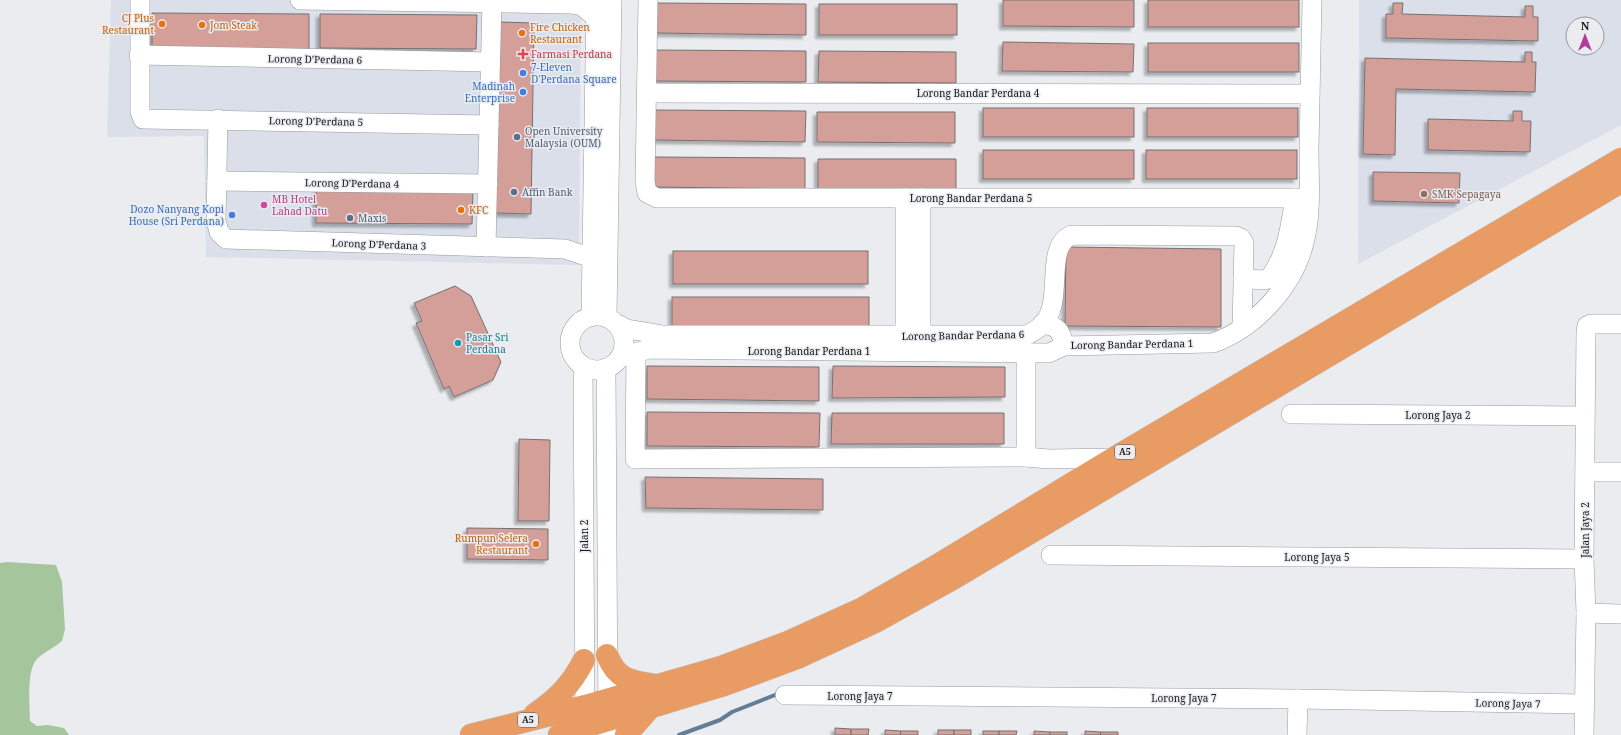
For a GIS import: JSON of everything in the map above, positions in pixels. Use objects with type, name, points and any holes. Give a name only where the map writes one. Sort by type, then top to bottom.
[{"type":"highway","name":"A5","points":[[471,735],[585,706],[721,667],[788,642],[861,609],[936,566],[1114,458],[1621,159]]},
{"type":"highway","name":"A5","points":[[559,735],[597,730],[650,708],[724,685],[797,658],[877,621],[949,581],[1621,182]]},
{"type":"highway","points":[[607,655],[611,665],[618,673],[630,681],[658,685]]},
{"type":"highway","points":[[524,722],[559,696],[577,675],[584,660]]},
{"type":"highway","points":[[626,735],[650,708]]},
{"type":"street","points":[[139,55],[140,0]]},
{"type":"street","points":[[300,0],[553,2],[596,8],[592,258],[606,319],[625,341],[629,355],[635,459],[1026,456],[1048,459],[1114,458]]},
{"type":"street","points":[[606,319],[612,0]]},
{"type":"street","points":[[646,93],[648,0]]},
{"type":"street","name":"Lorong Bandar Perdana 1","points":[[629,355],[649,349],[1048,352],[1064,346],[1213,343],[1230,337],[1268,308],[1281,291],[1291,274],[1304,244],[1302,198],[1310,94],[1312,0]]},
{"type":"street","points":[[486,247],[492,2]]},
{"type":"street","name":"Lorong D'Perdana 6","points":[[139,55],[490,62]]},
{"type":"street","name":"Lorong D'Perdana 5","points":[[139,55],[140,112],[144,119],[218,119],[489,125]]},
{"type":"street","name":"Lorong Bandar Perdana 4","points":[[646,93],[1310,94]]},
{"type":"street","name":"Lorong Bandar Perdana 5","points":[[646,93],[646,193],[657,198],[1302,198]]},
{"type":"street","points":[[217,181],[218,119]]},
{"type":"street","name":"Lorong D'Perdana 3","points":[[217,181],[216,220],[219,232],[226,239],[548,248],[565,249],[592,258]]},
{"type":"street","name":"Lorong D'Perdana 4","points":[[217,181],[488,184]]},
{"type":"street","points":[[913,198],[913,335]]},
{"type":"street","points":[[1243,278],[1261,280],[1269,279],[1278,267],[1286,248],[1302,198]]},
{"type":"street","name":"Lorong Bandar Perdana 6","points":[[606,319],[627,329],[663,335],[1027,335],[1042,324],[1054,301],[1057,254],[1060,243],[1066,237],[1072,235],[1236,236],[1241,238],[1244,243],[1242,328]]},
{"type":"street","points":[[606,319],[580,321],[574,328],[570,336],[570,345],[576,361],[584,366],[599,370],[612,366],[629,355]]},
{"type":"street","points":[[1042,324],[1055,326],[1060,330],[1064,346]]},
{"type":"street","name":"Jalan Jaya 2","points":[[1584,735],[1586,614],[1584,559],[1584,416],[1586,330],[1587,326],[1597,324],[1621,324]]},
{"type":"street","points":[[1026,352],[1026,456]]},
{"type":"street","name":"Jalan 2","points":[[584,366],[585,706],[597,730]]},
{"type":"street","points":[[597,730],[607,700],[606,368]]},
{"type":"street","name":"Lorong Jaya 2","points":[[1292,414],[1584,416]]},
{"type":"street","points":[[1585,472],[1621,472]]},
{"type":"street","name":"Lorong Jaya 5","points":[[1051,555],[1584,559]]},
{"type":"street","points":[[1586,614],[1621,614]]},
{"type":"street","name":"Lorong Jaya 7","points":[[785,695],[1298,699],[1584,704]]},
{"type":"street","points":[[1297,735],[1298,699]]},
{"type":"shaded area","points":[[111,0],[581,0],[579,265],[206,257],[204,136],[107,137]]},
{"type":"shaded area","name":"SMK Sepagaya","points":[[1359,0],[1621,0],[1621,125],[1358,264]]},
{"type":"green space","points":[[7,562],[56,565],[62,582],[65,629],[62,641],[37,659],[31,671],[29,689],[30,721],[37,726],[48,725],[64,728],[69,735],[0,735],[0,563]]},
{"type":"building","points":[[1003,0],[1134,0],[1134,27],[1003,26]]},
{"type":"building","points":[[1148,0],[1299,0],[1299,27],[1148,27]]},
{"type":"building","points":[[654,3],[806,4],[806,35],[653,33]]},
{"type":"building","points":[[1393,3],[1403,3],[1402,14],[1525,17],[1525,6],[1533,6],[1533,17],[1538,17],[1538,41],[1386,38],[1386,14],[1393,14]]},
{"type":"building","points":[[819,4],[957,4],[957,35],[819,35]]},
{"type":"building","points":[[152,13],[309,14],[309,49],[152,48]]},
{"type":"building","points":[[320,14],[477,15],[476,49],[320,48]]},
{"type":"building","points":[[499,22],[534,23],[531,214],[496,213]]},
{"type":"building","points":[[1003,42],[1134,44],[1133,72],[1002,71]]},
{"type":"building","points":[[1148,43],[1299,43],[1299,72],[1148,72]]},
{"type":"building","points":[[653,50],[806,51],[806,82],[653,81]]},
{"type":"building","points":[[819,51],[956,52],[956,83],[818,82]]},
{"type":"building","points":[[1525,52],[1532,52],[1532,62],[1536,62],[1535,92],[1396,89],[1395,155],[1363,154],[1365,58],[1525,62]]},
{"type":"building","points":[[983,108],[1134,108],[1134,137],[983,137]]},
{"type":"building","points":[[1147,108],[1298,108],[1298,137],[1147,137]]},
{"type":"building","points":[[653,110],[806,111],[805,142],[652,140]]},
{"type":"building","points":[[1513,111],[1522,111],[1522,121],[1531,121],[1530,152],[1428,150],[1428,119],[1513,121]]},
{"type":"building","points":[[817,112],[955,112],[955,143],[817,142]]},
{"type":"building","points":[[983,150],[1134,150],[1134,179],[983,179]]},
{"type":"building","points":[[1146,150],[1297,150],[1297,179],[1146,179]]},
{"type":"building","points":[[652,157],[805,158],[805,189],[652,187]]},
{"type":"building","points":[[818,159],[956,159],[956,190],[818,189]]},
{"type":"building","points":[[1373,172],[1460,173],[1459,203],[1373,201]]},
{"type":"building","points":[[316,190],[473,191],[472,224],[316,223]]},
{"type":"building","points":[[1066,247],[1221,249],[1221,327],[1065,326]]},
{"type":"building","points":[[673,251],[868,251],[868,284],[673,284]]},
{"type":"building","name":"Pasar Sri Perdana","points":[[455,286],[471,296],[501,362],[493,380],[454,397],[449,386],[444,389],[416,323],[422,321],[414,303]]},
{"type":"building","points":[[672,297],[869,297],[869,326],[672,326]]},
{"type":"building","points":[[647,366],[819,367],[819,401],[647,399]]},
{"type":"building","points":[[833,366],[1005,367],[1005,397],[832,398]]},
{"type":"building","points":[[647,412],[820,413],[819,447],[647,446]]},
{"type":"building","points":[[832,413],[1004,413],[1004,444],[831,444]]},
{"type":"building","points":[[519,439],[550,440],[549,521],[518,521]]},
{"type":"building","points":[[645,477],[823,479],[823,510],[646,508]]},
{"type":"building","points":[[467,528],[548,529],[548,560],[467,559]]},
{"type":"building","points":[[835,728],[851,729],[851,735],[835,735]]},
{"type":"building","points":[[851,729],[869,729],[868,735],[851,735]]},
{"type":"building","points":[[885,730],[901,731],[900,735],[885,735]]},
{"type":"building","points":[[938,730],[954,730],[954,735],[938,735]]},
{"type":"building","points":[[954,730],[971,730],[971,735],[954,735]]},
{"type":"building","points":[[901,731],[918,731],[918,735],[900,735]]},
{"type":"building","points":[[983,731],[999,731],[999,735],[983,735]]},
{"type":"building","points":[[999,731],[1017,731],[1016,735],[999,735]]},
{"type":"building","points":[[1034,731],[1050,732],[1050,735],[1034,735]]},
{"type":"building","points":[[1085,731],[1101,732],[1100,735],[1085,735]]},
{"type":"building","points":[[1050,732],[1067,732],[1067,735],[1050,735]]},
{"type":"building","points":[[1101,732],[1118,732],[1118,735],[1100,735]]},
{"type":"waterway","points":[[679,735],[720,720],[732,712],[780,693]]},
{"type":"place","name":"CJ Plus Restaurant","points":[[162,24]]},
{"type":"place","name":"Jom Steak","points":[[202,25]]},
{"type":"place","name":"Fire Chicken Restaurant","points":[[522,33]]},
{"type":"place","name":"Farmasi Perdana","points":[[523,54]]},
{"type":"place","name":"7-Eleven D'Perdana Square","points":[[523,73]]},
{"type":"place","name":"Madinah Enterprise","points":[[523,92]]},
{"type":"place","name":"Open University Malaysia (OUM)","points":[[517,137]]},
{"type":"place","name":"Affin Bank","points":[[514,192]]},
{"type":"place","name":"SMK Sepagaya","points":[[1424,194]]},
{"type":"place","name":"MB Hotel Lahad Datu","points":[[264,205]]},
{"type":"place","name":"KFC","points":[[461,210]]},
{"type":"place","name":"Dozo Nanyang Kopi House (Sri Perdana)","points":[[232,215]]},
{"type":"place","name":"Maxis","points":[[350,218]]},
{"type":"place","name":"Pasar Sri Perdana","points":[[458,343]]},
{"type":"place","name":"Rumpun Selera Restaurant","points":[[536,544]]}]
